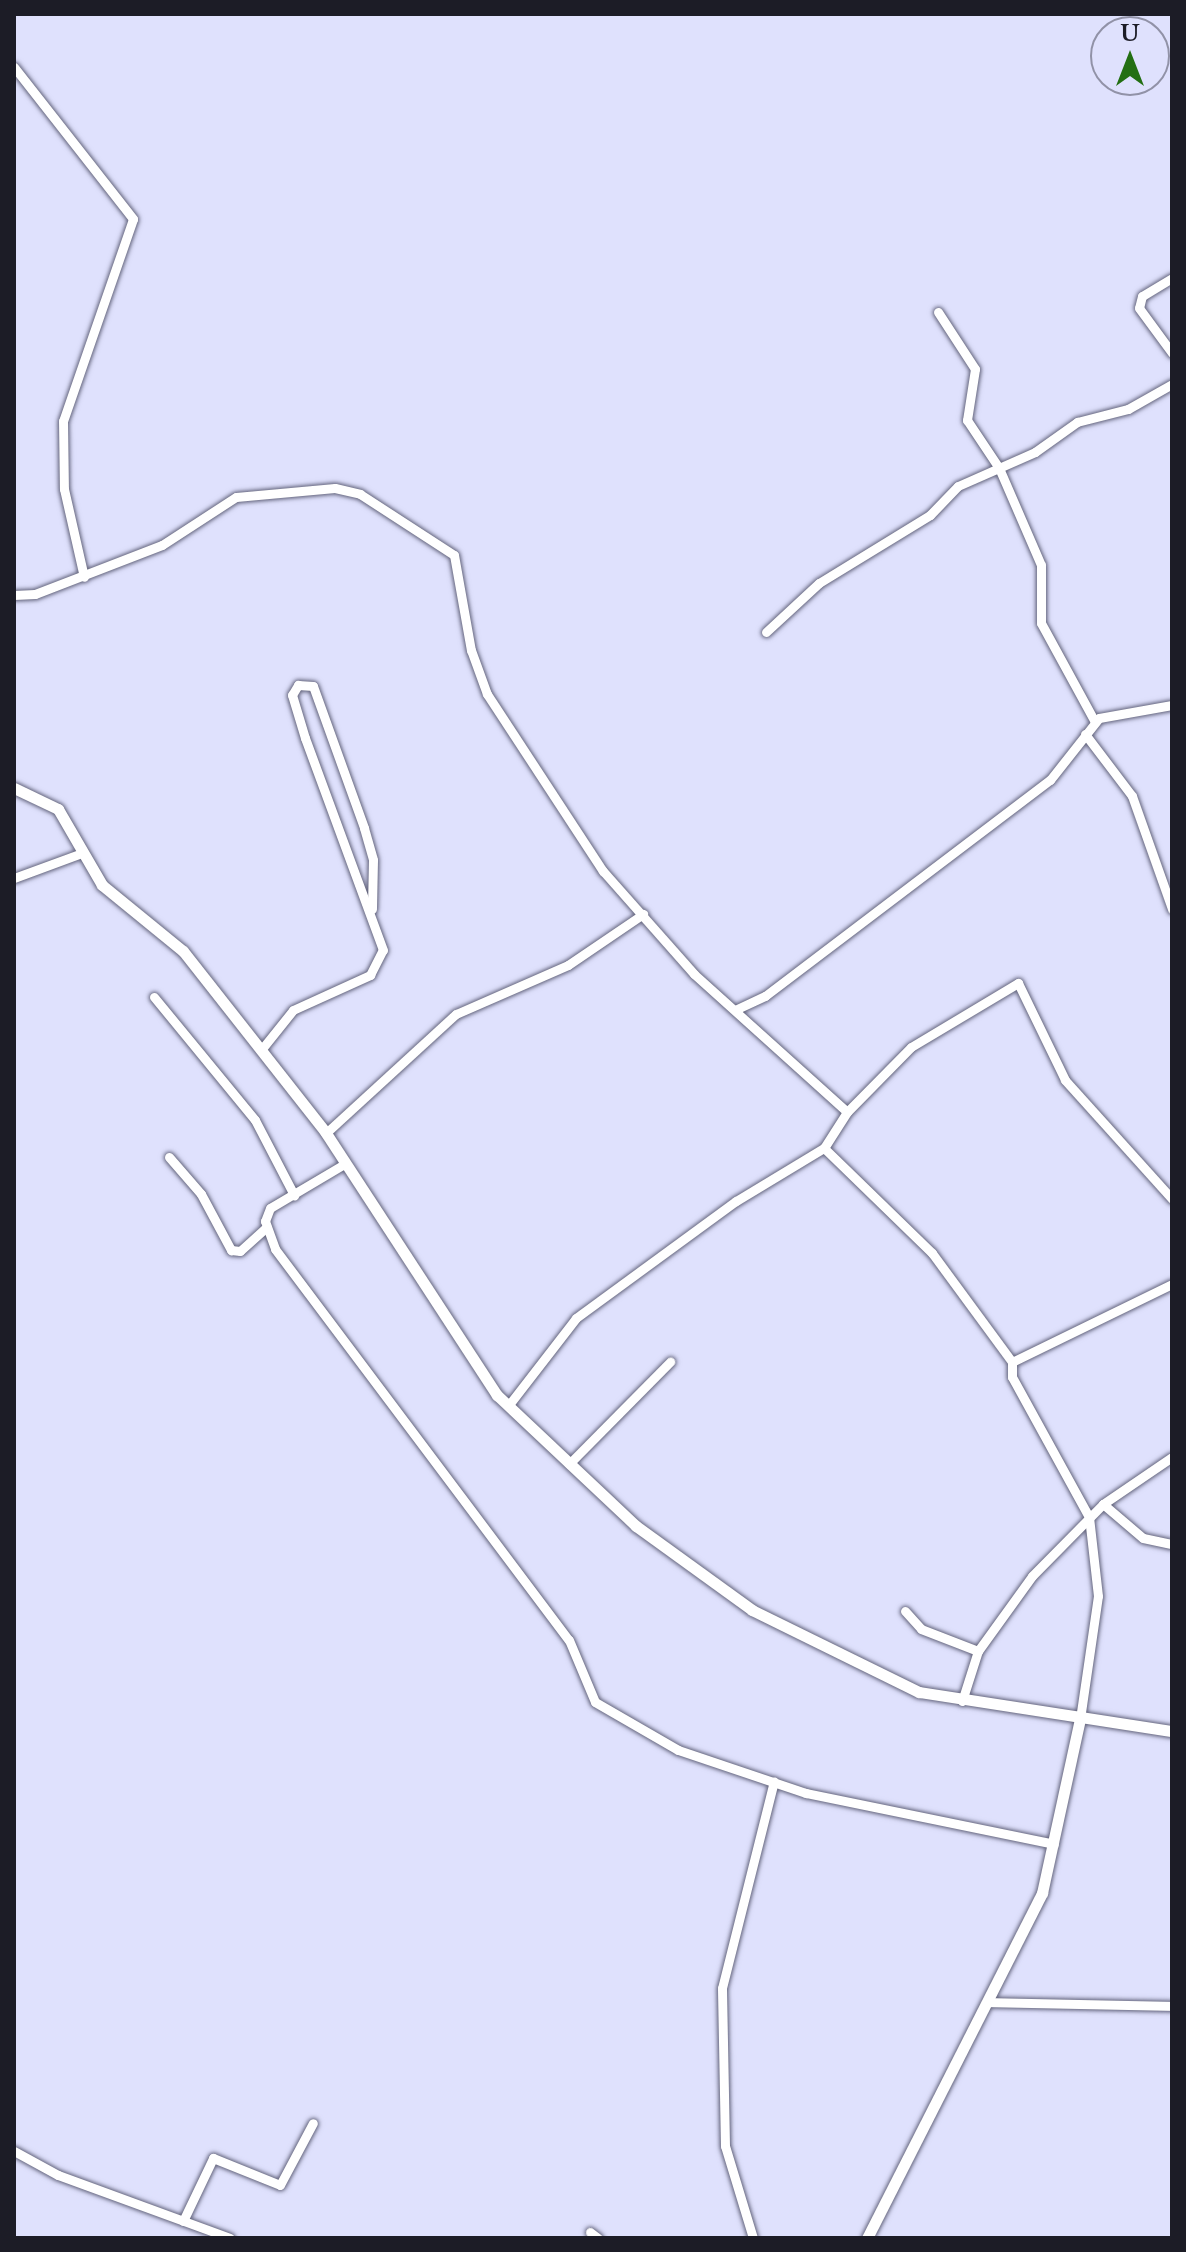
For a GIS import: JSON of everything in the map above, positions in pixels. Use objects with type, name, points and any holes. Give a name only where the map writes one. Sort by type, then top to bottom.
[{"type":"street","points":[[14,67],[133,219],[63,421],[64,489],[84,577]]},
{"type":"street","points":[[1172,278],[1142,296],[1139,308],[1172,353]]},
{"type":"street","points":[[938,312],[975,369],[967,420],[999,468],[1041,565],[1041,623],[1095,722]]},
{"type":"street","points":[[766,632],[819,583],[930,515],[958,486],[999,468],[1077,422],[1128,409],[1172,384]]},
{"type":"street","points":[[14,595],[84,577],[162,545],[249,495],[335,488],[410,521],[454,555],[471,650],[487,694],[590,853],[694,974],[737,1009],[847,1112]]},
{"type":"street","points":[[261,1050],[293,1010],[380,964],[372,909],[373,860],[364,828],[313,686],[298,685],[292,695],[347,867],[372,909]]},
{"type":"street","points":[[737,1009],[765,996],[1050,780],[1095,722],[1112,712],[1172,705]]},
{"type":"street","points":[[1085,734],[1132,796],[1172,909]]},
{"type":"street","points":[[14,788],[58,809],[102,885],[183,951],[326,1133],[439,1314],[508,1406],[569,1464],[736,1600],[885,1678],[962,1701],[1172,1731]]},
{"type":"street","points":[[14,878],[82,853]]},
{"type":"street","points":[[326,1133],[456,1014],[568,965],[643,914]]},
{"type":"street","points":[[508,1406],[576,1318],[736,1201],[824,1148],[847,1112],[911,1047],[1018,983],[1065,1080],[1172,1199]]},
{"type":"street","points":[[154,997],[255,1120],[294,1195]]},
{"type":"street","points":[[824,1148],[932,1253],[1012,1362],[1012,1377],[1089,1517],[1098,1596],[1080,1719],[1042,1893],[867,2238]]},
{"type":"street","points":[[169,1157],[201,1194],[231,1250],[240,1251],[267,1227]]},
{"type":"street","points":[[346,1163],[270,1208],[267,1227],[291,1273],[569,1640],[591,1698],[670,1746],[774,1781],[1054,1844]]},
{"type":"street","points":[[1012,1362],[1172,1284]]},
{"type":"street","points":[[569,1464],[670,1362]]},
{"type":"street","points":[[962,1701],[978,1651],[1017,1593],[1103,1504],[1172,1457]]},
{"type":"street","points":[[1103,1504],[1143,1538],[1172,1544]]},
{"type":"street","points":[[905,1611],[921,1629],[978,1651]]},
{"type":"street","points":[[753,2238],[725,2146],[722,1988],[774,1781]]},
{"type":"street","points":[[987,2002],[1172,2006]]},
{"type":"street","points":[[183,2221],[213,2158],[280,2185],[313,2123]]},
{"type":"street","points":[[14,2151],[230,2238]]}]
